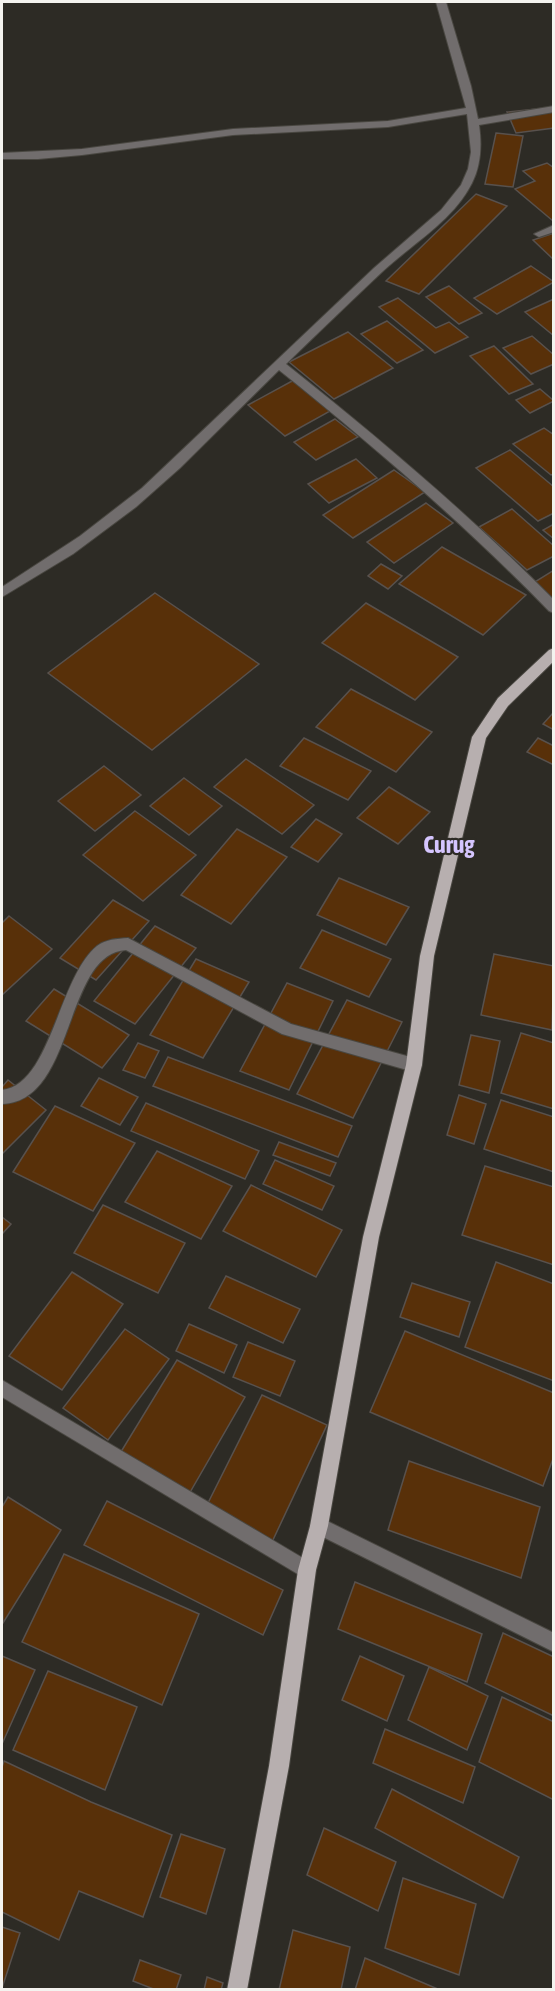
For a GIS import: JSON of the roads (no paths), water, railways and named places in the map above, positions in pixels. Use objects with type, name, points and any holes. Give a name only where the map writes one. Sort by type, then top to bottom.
[{"type":"main road","points":[[237,1989],[279,1766],[307,1570],[319,1526],[371,1236],[414,1065],[427,956],[479,737],[503,702],[554,653]]},
{"type":"street","points":[[2,593],[78,543],[133,503],[187,456],[381,267],[438,218],[460,193],[468,181],[476,158],[472,110],[441,2]]},
{"type":"street","points":[[473,123],[554,109]]},
{"type":"street","points":[[2,156],[82,152],[223,133],[388,124],[472,110]]},
{"type":"street","points":[[539,234],[554,228]]},
{"type":"street","points":[[279,364],[361,429],[426,485],[506,558],[554,608]]},
{"type":"street","points":[[2,1096],[15,1096],[30,1086],[41,1072],[80,980],[102,951],[112,945],[128,944],[287,1029],[414,1065]]},
{"type":"street","points":[[2,1388],[307,1570]]},
{"type":"street","points":[[319,1526],[554,1643]]},
{"type":"district","name":"Curug","points":[[449,844]]}]
